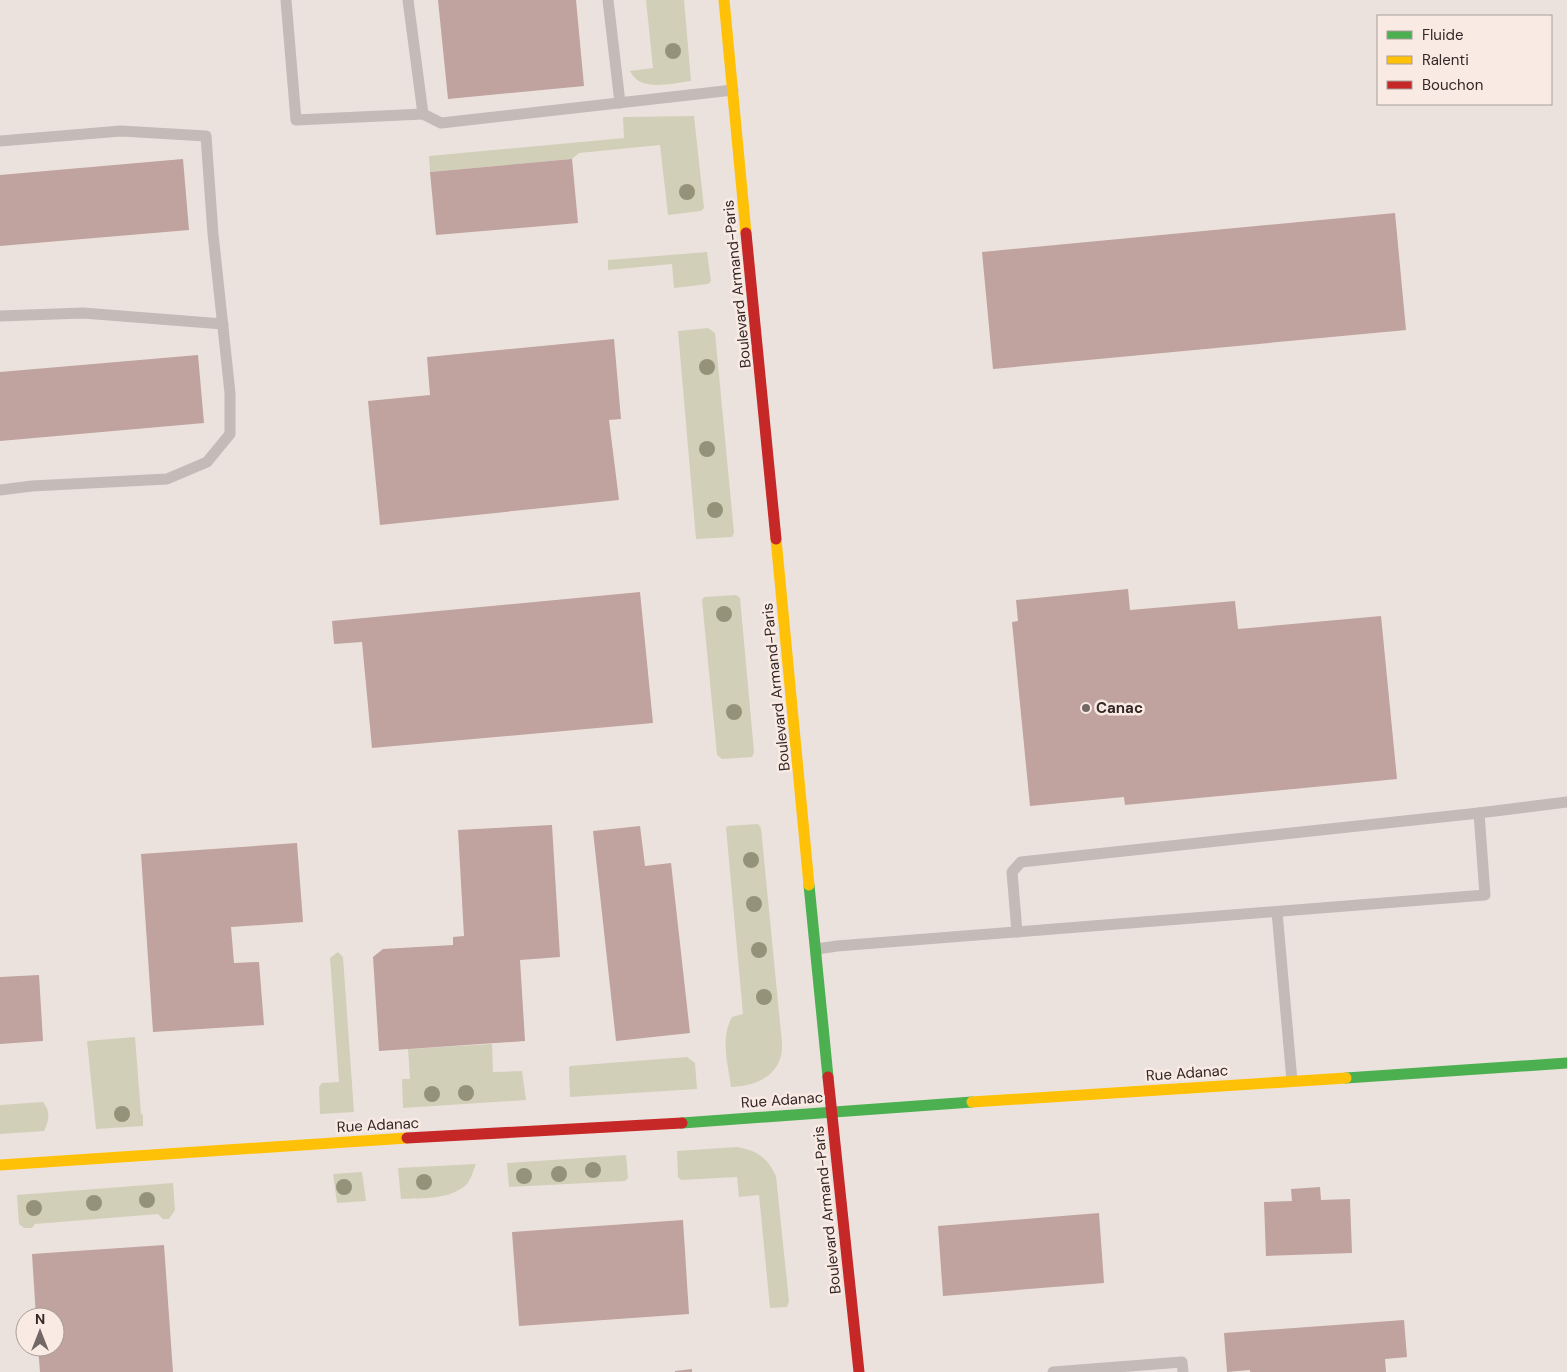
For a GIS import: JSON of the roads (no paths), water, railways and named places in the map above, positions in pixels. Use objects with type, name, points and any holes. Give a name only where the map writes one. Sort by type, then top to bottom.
[{"type":"street","name":"Boulevard Armand-Paris","points":[[724,0],[817,949],[831,1111],[859,1372]]},
{"type":"street","name":"Rue Adanac","points":[[0,1165],[376,1140],[645,1126],[831,1111],[1567,1063]]},
{"type":"lane","points":[[286,0],[296,120],[423,114],[441,123],[733,90]]},
{"type":"lane","points":[[408,0],[423,114]]},
{"type":"lane","points":[[608,0],[620,103]]},
{"type":"lane","points":[[0,141],[122,131],[206,136],[212,234],[230,393],[230,434],[207,462],[167,479],[32,486],[0,490]]},
{"type":"lane","points":[[0,316],[83,313],[223,324]]},
{"type":"lane","points":[[1017,932],[1012,872],[1021,862],[1567,802]]},
{"type":"lane","points":[[817,949],[1485,895],[1480,813]]},
{"type":"lane","points":[[1277,912],[1292,1082]]},
{"type":"lane","points":[[1053,1372],[1182,1362],[1182,1372]]},
{"type":"place","name":"Canac","points":[[1086,708]]}]
